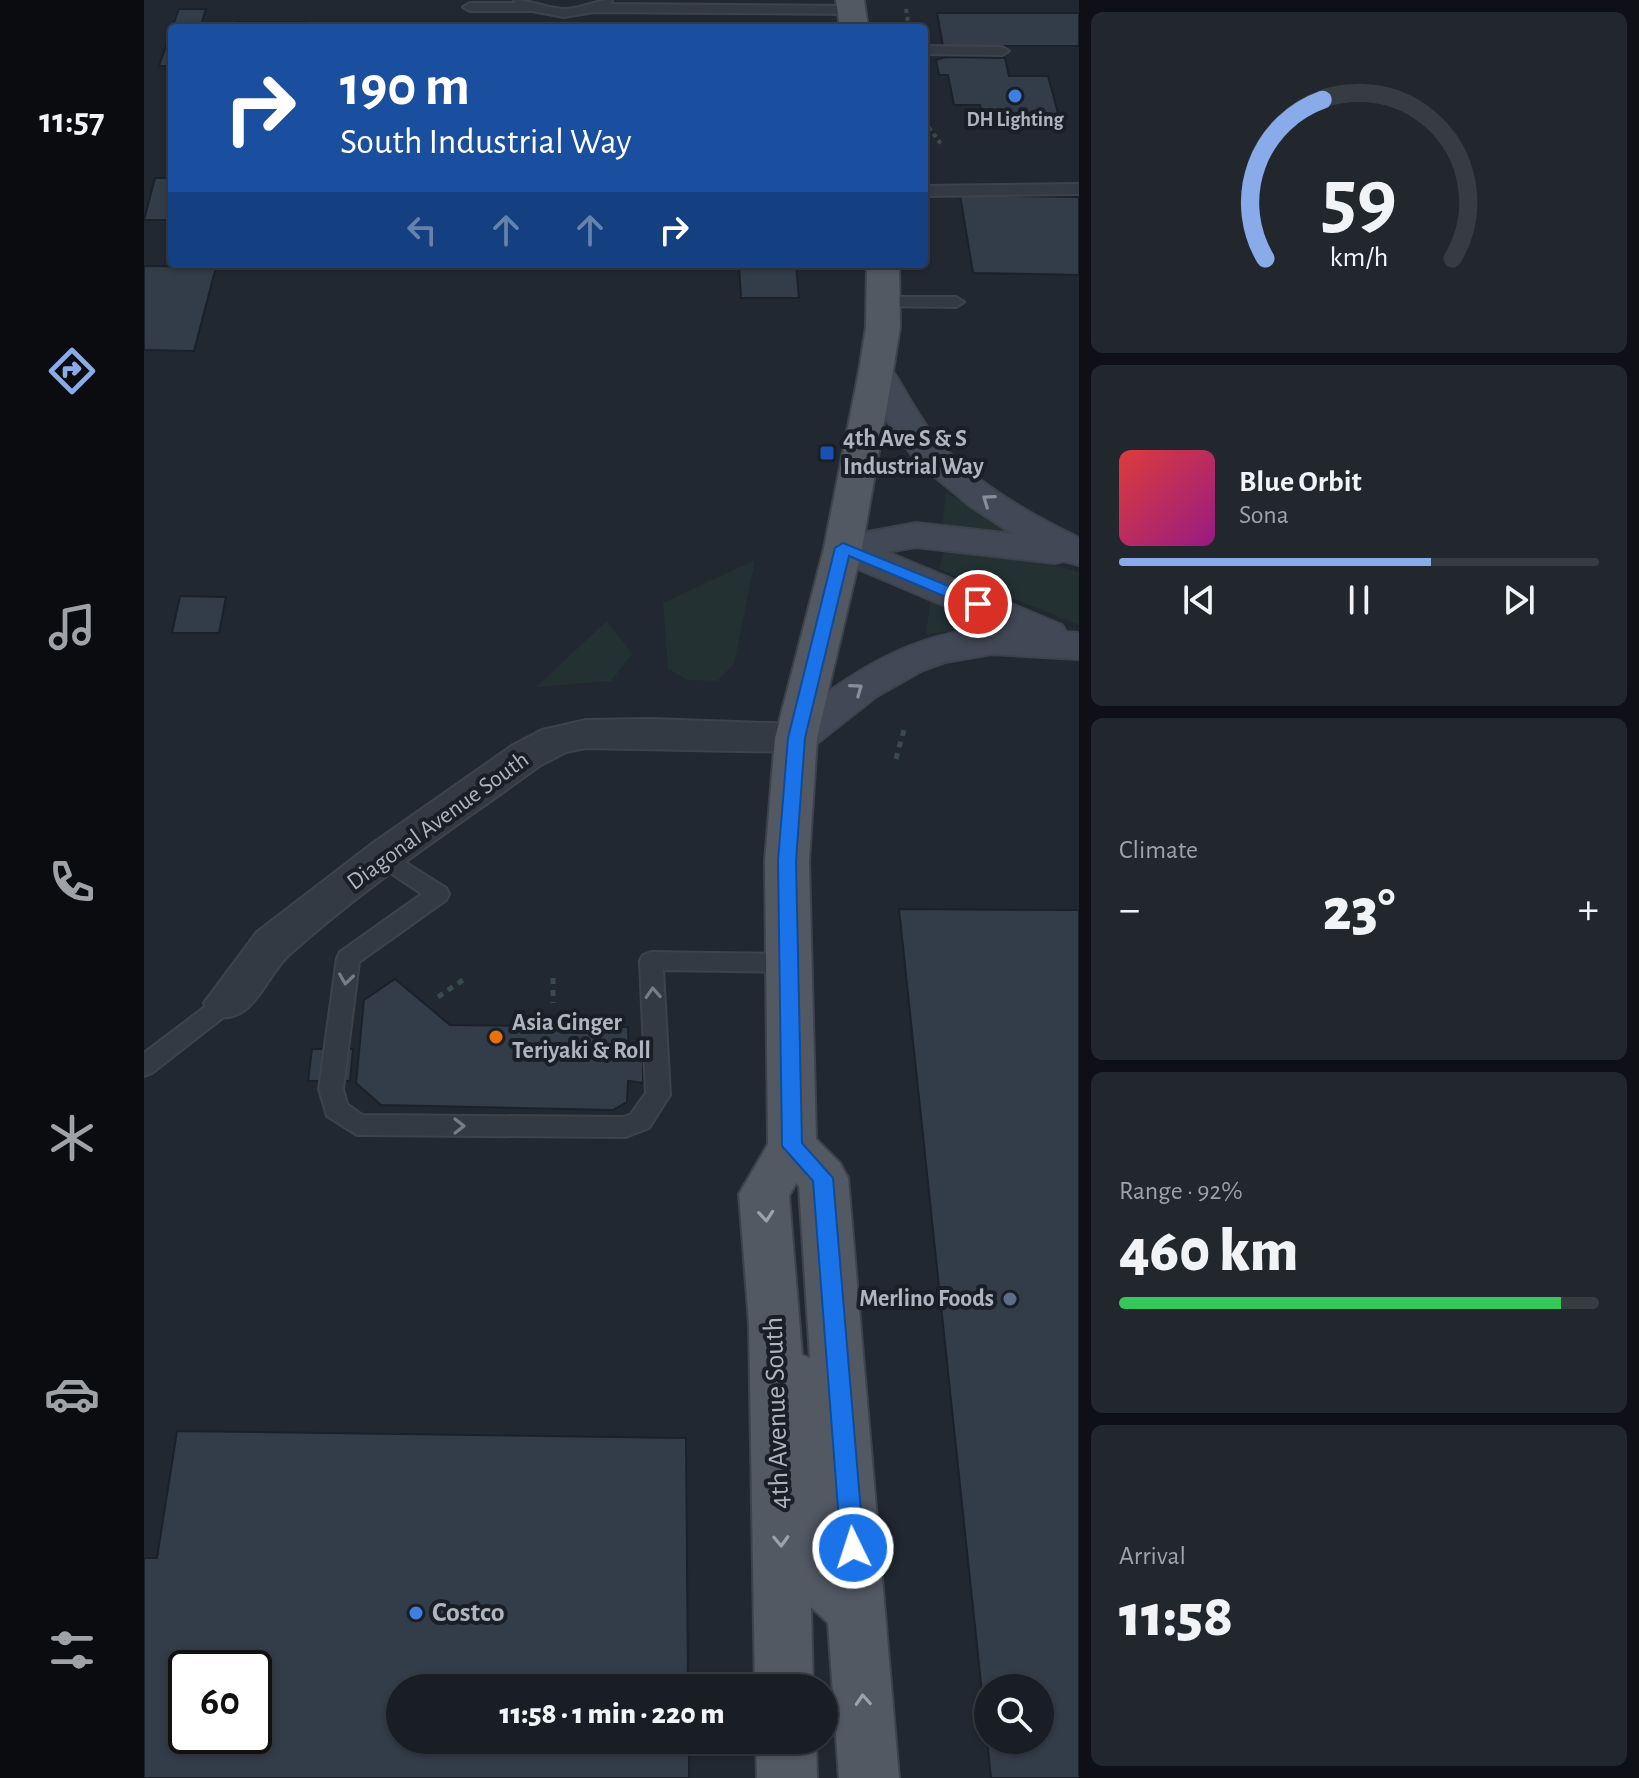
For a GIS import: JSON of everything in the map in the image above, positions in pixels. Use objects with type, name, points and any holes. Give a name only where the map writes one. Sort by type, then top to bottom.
[{"type":"main road","points":[[869,1778],[823,1178],[792,1146],[787,861],[796,738],[843,548],[876,371],[883,268]]},
{"type":"main road","name":"4th Avenue South","points":[[784,1674],[775,1323],[764,1194],[792,1146]]},
{"type":"main road","points":[[775,1323],[800,1343],[821,1579],[857,1611]]},
{"type":"main road","points":[[786,1754],[787,1778]]},
{"type":"street","points":[[876,371],[928,452],[960,480],[1010,515],[1079,554]]},
{"type":"street","points":[[843,548],[916,535],[1079,554]]},
{"type":"street","points":[[843,548],[1079,646]]},
{"type":"street","points":[[796,738],[873,677],[908,661],[955,647],[993,641],[1079,646]]},
{"type":"street","name":"Diagonal Avenue South","points":[[226,1003],[272,944],[384,857],[527,755],[556,740],[586,734],[651,733],[796,738]]},
{"type":"lane","points":[[594,8],[607,0]]},
{"type":"lane","points":[[470,7],[527,4],[556,13],[594,8],[852,13]]},
{"type":"lane","points":[[928,50],[1002,51]]},
{"type":"lane","points":[[928,191],[1079,189]]},
{"type":"lane","points":[[883,302],[956,302]]},
{"type":"lane","points":[[384,857],[438,894],[348,958],[331,1089],[336,1109],[357,1125],[626,1127],[640,1121],[658,1095],[651,961],[790,963]]},
{"type":"lane","name":"Diagonal Avenue South","points":[[144,1066],[226,1003]]},
{"type":"path","points":[[906,9],[908,24]]},
{"type":"path","points":[[928,126],[941,144]]},
{"type":"path","points":[[896,759],[905,726]]},
{"type":"path","points":[[553,978],[553,1003]]},
{"type":"path","points":[[438,997],[463,980]]},
{"type":"shaded area","points":[[946,492],[1022,535],[942,527]]},
{"type":"shaded area","points":[[944,551],[1024,557],[1079,572],[1079,625],[939,569]]},
{"type":"shaded area","points":[[755,560],[734,664],[717,681],[688,680],[668,669],[663,603]]},
{"type":"shaded area","points":[[931,595],[1004,626],[926,634]]},
{"type":"shaded area","points":[[607,621],[632,654],[611,681],[536,687]]},
{"type":"building","points":[[179,9],[206,9],[201,24],[173,24]]},
{"type":"building","points":[[937,13],[1079,13],[1079,46],[943,46]]},
{"type":"building","points":[[236,22],[305,22],[305,24]]},
{"type":"building","points":[[168,40],[168,66],[159,66]]},
{"type":"building","points":[[946,57],[1005,58],[1009,76],[1048,76],[1059,117],[983,116],[980,105],[954,105],[948,75],[939,75],[936,60]]},
{"type":"building","points":[[155,178],[168,178],[168,220],[144,220]]},
{"type":"building","points":[[960,195],[1079,197],[1079,275],[973,273]]},
{"type":"building","points":[[144,266],[216,268],[194,351],[144,350]]},
{"type":"building","points":[[739,268],[796,268],[799,298],[741,298]]},
{"type":"building","points":[[180,596],[226,597],[219,633],[172,633]]},
{"type":"building","name":"Merlino Foods","points":[[899,909],[1079,910],[1079,1778],[991,1778],[988,1754],[1054,1754],[1054,1674],[980,1674]]},
{"type":"building","points":[[395,979],[450,1025],[628,1027],[629,1061],[643,1060],[643,1083],[628,1081],[627,1102],[613,1110],[381,1105],[356,1083],[364,1000]]},
{"type":"building","points":[[312,1049],[353,1049],[350,1081],[308,1081]]},
{"type":"building","name":"Costco","points":[[177,1431],[686,1438],[688,1674],[386,1674],[386,1754],[689,1754],[689,1778],[144,1778],[144,1558],[157,1558]]},
{"type":"place","name":"DH Lighting","points":[[1015,96]]},
{"type":"place","name":"4th Ave S & S Industrial Way","points":[[827,453]]},
{"type":"place","name":"Asia Ginger Teriyaki & Roll","points":[[496,1037]]},
{"type":"place","name":"Merlino Foods","points":[[1010,1299]]},
{"type":"place","name":"Costco","points":[[416,1613]]},
{"type":"route","points":[[853,1548],[823,1178],[792,1146],[787,861],[796,738],[843,548],[978,604]]}]
